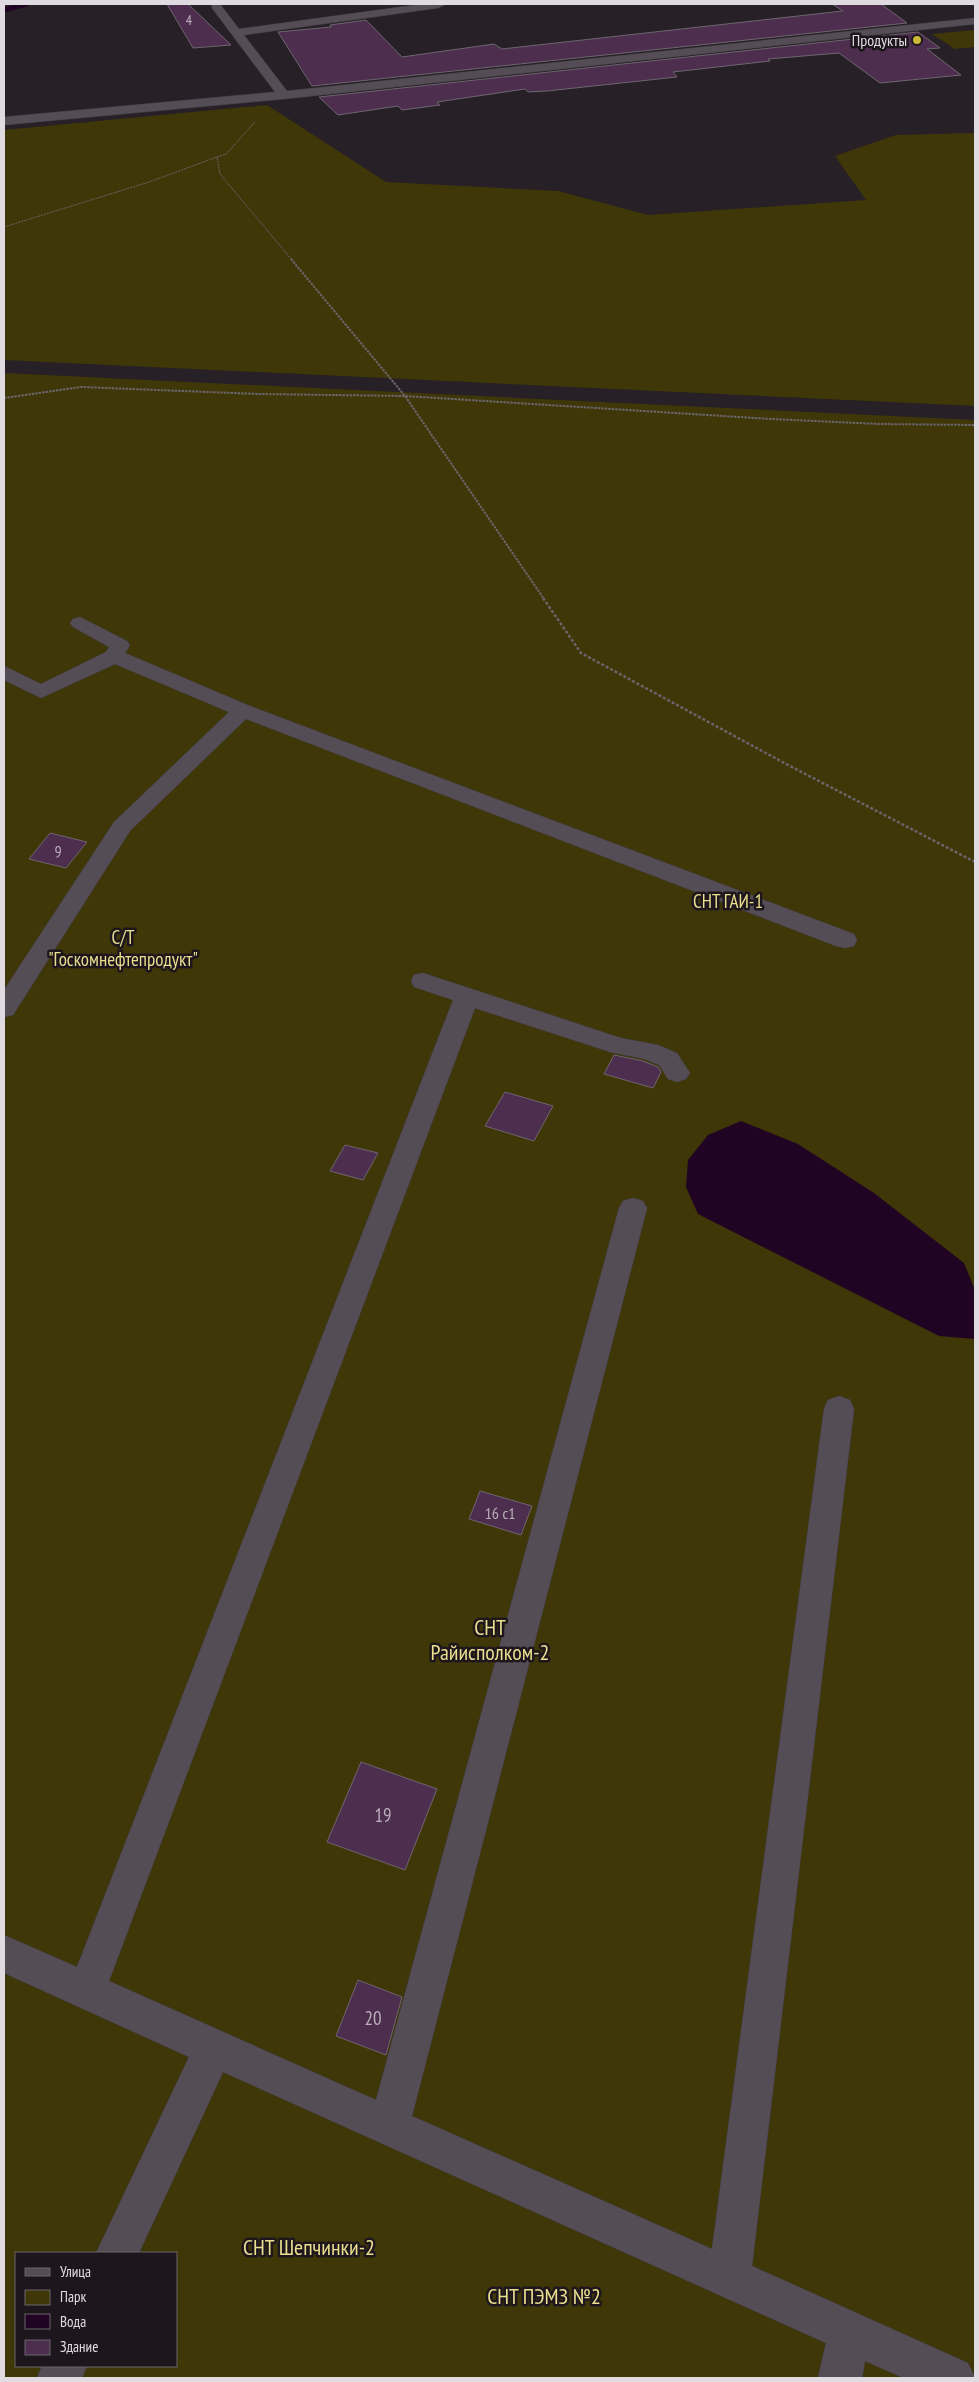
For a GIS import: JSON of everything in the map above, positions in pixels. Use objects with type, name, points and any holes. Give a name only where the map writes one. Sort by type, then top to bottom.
[{"type":"street","points":[[236,33],[438,5]]},
{"type":"street","points":[[216,6],[284,95]]},
{"type":"street","points":[[4,121],[284,95],[975,21]]},
{"type":"street","points":[[4,672],[41,692],[114,656],[120,645],[80,623]]},
{"type":"street","points":[[114,656],[243,710],[845,940]]},
{"type":"street","points":[[4,1009],[122,827],[243,710]]},
{"type":"street","points":[[423,981],[619,1046],[649,1051],[668,1059],[677,1073]]},
{"type":"street","points":[[86,1992],[467,996]]},
{"type":"street","points":[[389,2127],[633,1208]]},
{"type":"street","points":[[729,2278],[839,1408]]},
{"type":"street","points":[[4,1954],[213,2049],[954,2378]]},
{"type":"street","points":[[117,2252],[213,2049]]},
{"type":"street","points":[[840,2378],[850,2332]]},
{"type":"path","points":[[4,228],[149,182],[226,154],[254,122],[271,112],[284,95]]},
{"type":"path","points":[[217,157],[220,174],[404,396],[581,653],[788,765],[975,862]]},
{"type":"path","points":[[4,398],[81,386],[258,394],[404,396],[771,419],[879,424],[975,425]]},
{"type":"green space","points":[[975,30],[975,47],[955,49],[932,34]]},
{"type":"green space","points":[[267,105],[386,182],[558,191],[648,215],[866,200],[835,156],[896,135],[975,133],[975,406],[4,360],[4,130]]},
{"type":"green space","points":[[4,373],[975,420],[975,2378],[4,2378]]},
{"type":"water","points":[[741,1121],[798,1144],[874,1193],[964,1263],[975,1290],[975,1339],[939,1336],[698,1214],[686,1187],[688,1160],[708,1135]]},
{"type":"building","points":[[167,4],[188,4],[231,45],[193,48]]},
{"type":"building","points":[[832,4],[881,4],[907,23],[312,86],[278,32],[331,27],[330,25],[366,20],[402,57],[494,44],[502,49],[843,11]]},
{"type":"building","points":[[918,32],[940,48],[927,49],[961,75],[880,83],[839,53],[768,59],[770,61],[673,72],[677,77],[547,91],[528,92],[525,89],[437,102],[440,105],[402,110],[398,106],[338,115],[319,97]]},
{"type":"building","points":[[50,833],[87,842],[66,868],[29,859]]},
{"type":"building","points":[[614,1055],[643,1061],[658,1067],[661,1072],[653,1088],[604,1074]]},
{"type":"building","points":[[505,1092],[553,1106],[534,1141],[485,1126]]},
{"type":"building","points":[[345,1145],[378,1153],[363,1180],[330,1171]]},
{"type":"building","points":[[480,1491],[532,1506],[521,1535],[469,1519]]},
{"type":"building","points":[[361,1762],[437,1789],[405,1870],[327,1842]]},
{"type":"building","points":[[358,1980],[402,1997],[386,2055],[336,2036]]},
{"type":"waterway","points":[[4,10],[26,4]]},
{"type":"place","name":"Продукты","points":[[917,40]]},
{"type":"park label","name":"СНТ ГАИ-1","points":[[728,901]]},
{"type":"park label","name":"С/Т \"Госкомнефтепродукт\"","points":[[123,948]]},
{"type":"park label","name":"СНТ Райисполком-2","points":[[490,1640]]},
{"type":"park label","name":"СНТ Шепчинки-2","points":[[309,2247]]},
{"type":"park label","name":"СНТ ПЭМЗ №2","points":[[544,2296]]}]
